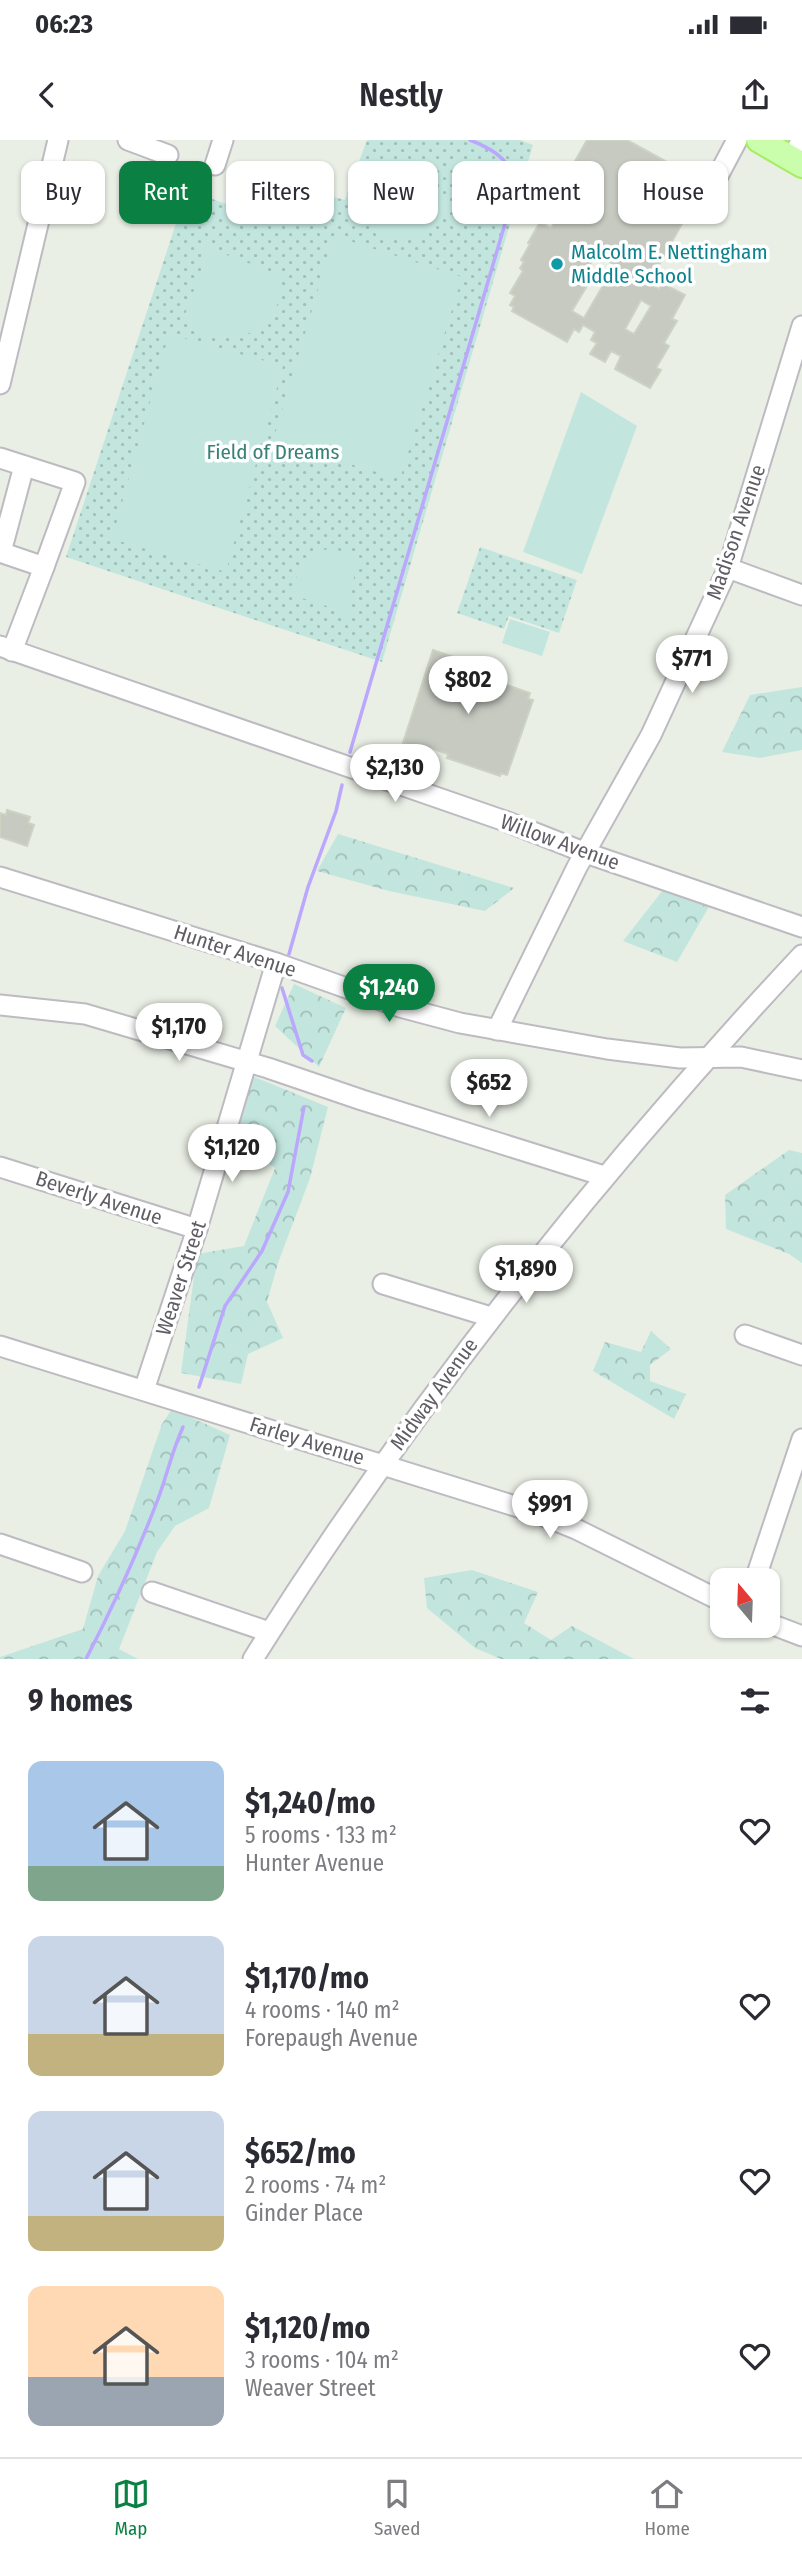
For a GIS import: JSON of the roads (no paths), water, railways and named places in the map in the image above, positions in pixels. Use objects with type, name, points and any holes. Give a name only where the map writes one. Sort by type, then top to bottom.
[{"type":"main road","points":[[759,140],[799,155]]},
{"type":"street","points":[[0,384],[10,304],[58,140]]},
{"type":"street","points":[[128,140],[168,155]]},
{"type":"street","points":[[215,165],[223,140]]},
{"type":"street","points":[[726,161],[737,140]]},
{"type":"street","name":"Madison Avenue","points":[[497,1030],[586,853],[652,735],[728,568],[802,326]]},
{"type":"street","points":[[0,458],[75,482],[44,567],[6,648]]},
{"type":"street","points":[[24,466],[1,552],[44,567]]},
{"type":"street","points":[[728,568],[802,595]]},
{"type":"street","name":"Willow Avenue","points":[[6,648],[802,927]]},
{"type":"street","name":"Hunter Avenue","points":[[0,877],[276,963],[400,1007],[460,1023],[607,1049],[680,1058],[741,1057],[802,1070]]},
{"type":"street","name":"Midway Avenue","points":[[253,1659],[383,1465],[491,1317],[604,1176],[706,1058],[802,955]]},
{"type":"street","name":"Weaver Street","points":[[144,1390],[197,1229],[276,963]]},
{"type":"street","points":[[0,1005],[85,1014],[247,1062],[604,1176]]},
{"type":"street","name":"Beverly Avenue","points":[[0,1167],[197,1229]]},
{"type":"street","points":[[383,1284],[491,1317]]},
{"type":"street","points":[[745,1335],[802,1354]]},
{"type":"street","name":"Farley Avenue","points":[[0,1346],[534,1512],[576,1529],[710,1596]]},
{"type":"street","points":[[759,1568],[802,1439]]},
{"type":"street","points":[[0,1544],[82,1572]]},
{"type":"street","points":[[152,1592],[270,1632]]},
{"type":"street","points":[[780,1628],[802,1636]]},
{"type":"waterway","points":[[350,752],[514,193],[512,173],[508,166],[496,153],[470,140]]},
{"type":"waterway","points":[[289,954],[342,785]]},
{"type":"waterway","points":[[282,988],[303,1055],[312,1061]]},
{"type":"waterway","points":[[199,1387],[225,1306],[262,1251],[288,1192],[304,1107]]},
{"type":"waterway","points":[[86,1659],[142,1540],[183,1427]]},
{"type":"place","name":"Malcolm E. Nettingham Middle School","points":[[557,264]]},
{"type":"park label","name":"Field of Dreams","points":[[273,452]]}]
